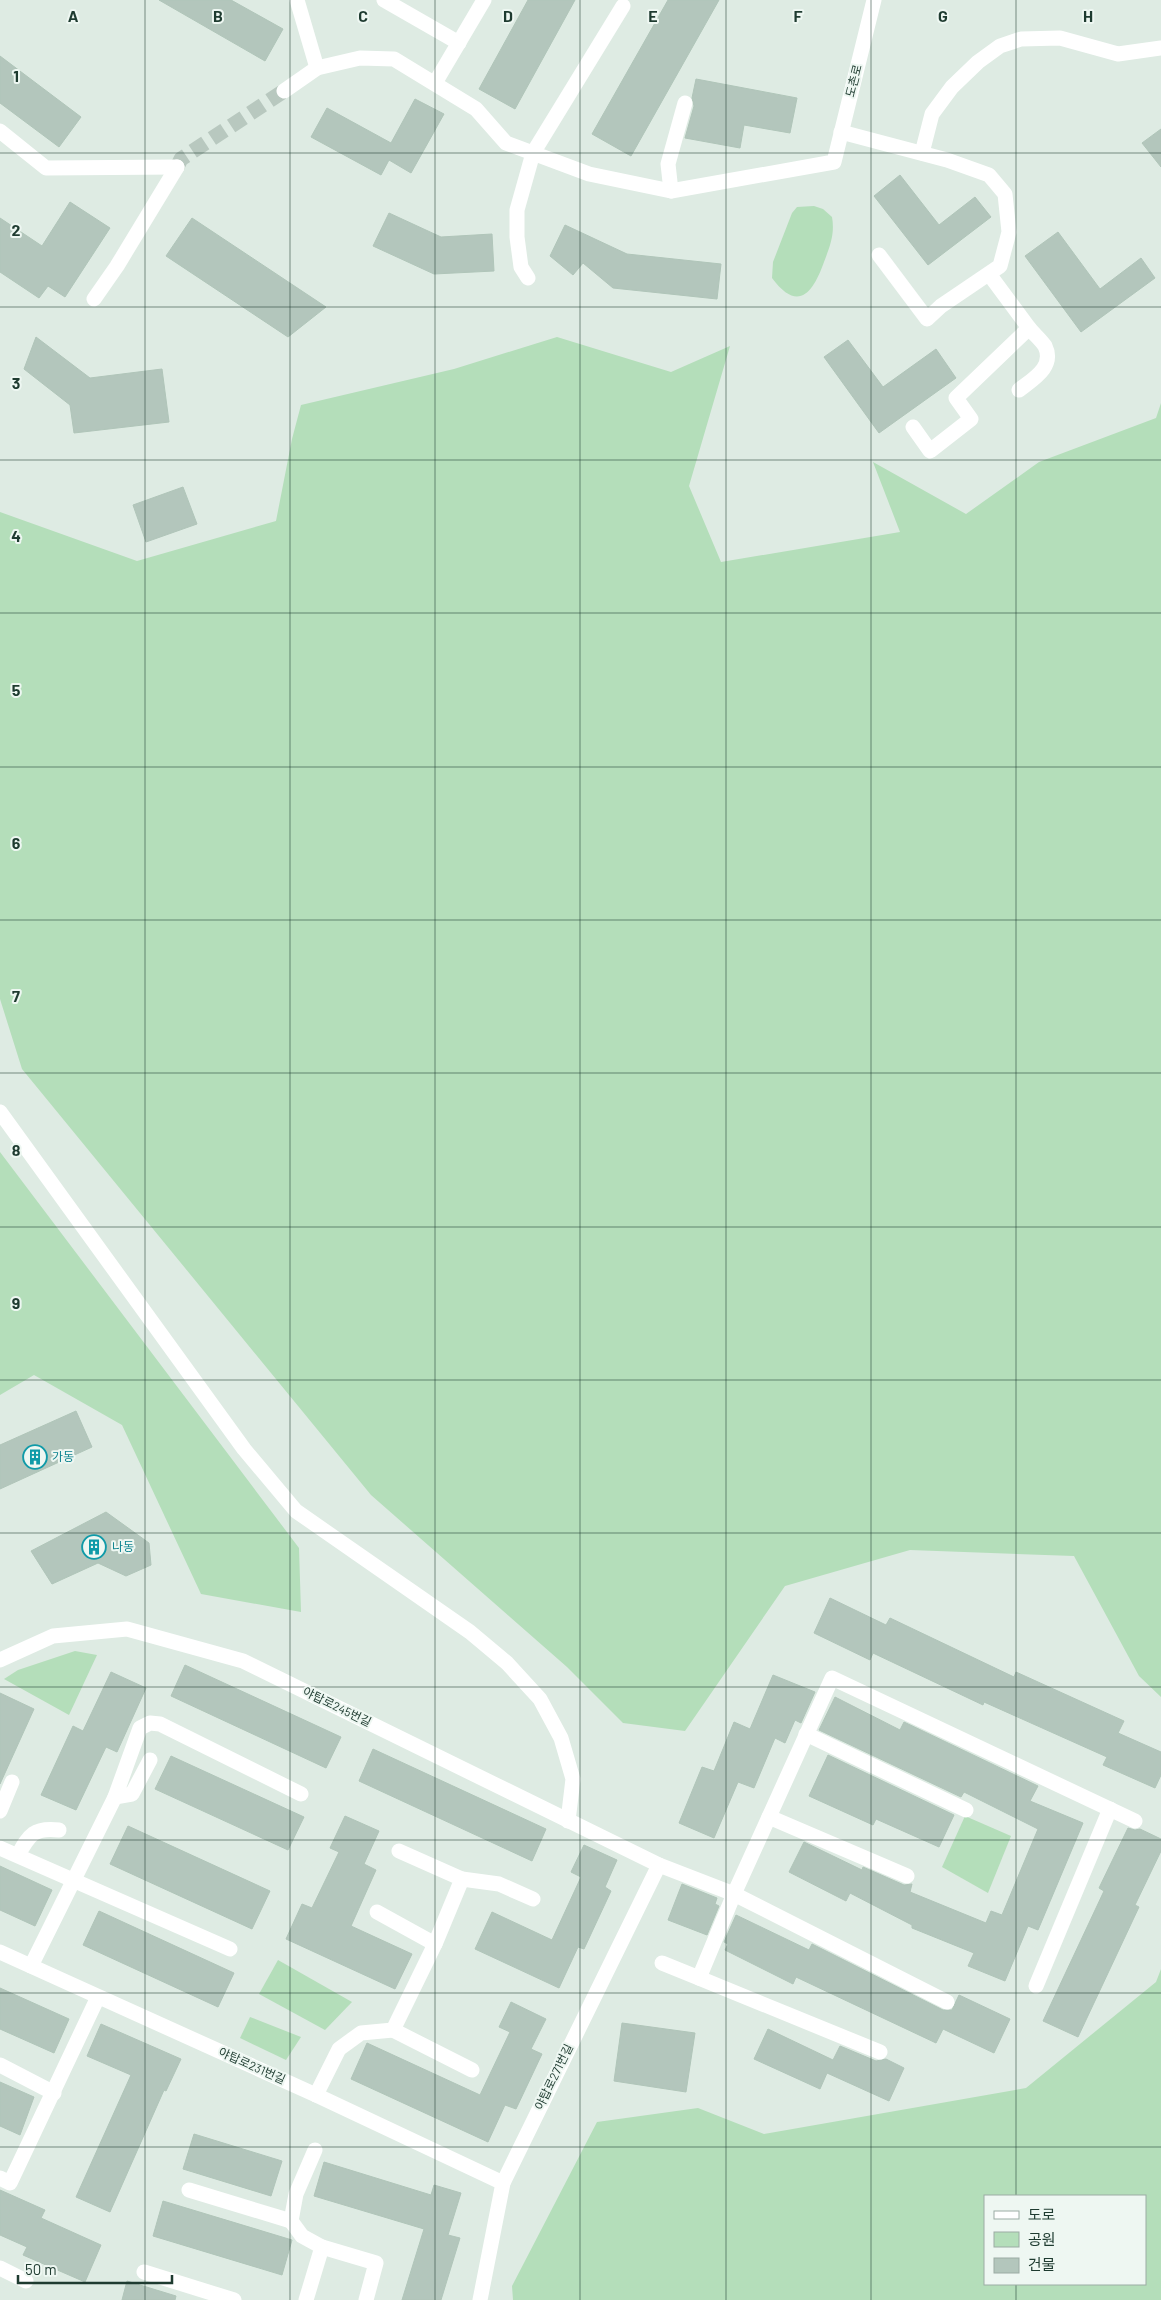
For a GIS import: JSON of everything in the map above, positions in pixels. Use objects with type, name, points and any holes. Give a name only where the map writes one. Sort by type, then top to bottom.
[{"type":"street","points":[[296,0],[317,68]]},
{"type":"street","points":[[384,0],[459,43]]},
{"type":"street","points":[[436,83],[484,0]]},
{"type":"street","name":"도촌로","points":[[671,191],[834,162],[874,0]]},
{"type":"street","points":[[528,278],[521,267],[517,237],[517,210],[533,153],[623,6]]},
{"type":"street","points":[[922,153],[932,114],[952,87],[1000,46],[1021,39],[1060,38],[1118,54],[1160,49]]},
{"type":"street","points":[[284,91],[317,68],[360,58],[394,59],[476,108],[506,144],[589,174],[671,191],[668,164],[685,103]]},
{"type":"street","points":[[0,131],[46,168],[177,168],[117,266],[94,299]]},
{"type":"street","points":[[841,132],[922,153],[989,175],[1005,194],[1009,232],[1000,266],[941,306],[927,320],[879,256]]},
{"type":"street","points":[[989,274],[1029,328],[1045,346],[1047,359],[1043,372],[1019,390]]},
{"type":"street","points":[[913,427],[930,451],[971,420],[956,398],[1029,328]]},
{"type":"street","points":[[0,1112],[238,1441],[296,1511],[470,1632],[507,1663],[540,1699],[561,1738],[573,1778],[568,1821]]},
{"type":"street","name":"야탑로245번길","points":[[0,1660],[53,1636],[126,1629],[243,1661],[659,1865],[734,1894],[946,2002]]},
{"type":"street","points":[[699,1978],[734,1894],[832,1678],[1135,1821]]},
{"type":"street","points":[[31,1966],[115,1797],[140,1728],[150,1723],[160,1724],[301,1794]]},
{"type":"street","points":[[806,1734],[966,1810]]},
{"type":"street","points":[[115,1797],[132,1794],[150,1760]]},
{"type":"street","points":[[0,1811],[12,1782]]},
{"type":"street","points":[[1036,1986],[1110,1809]]},
{"type":"street","points":[[769,1816],[908,1876]]},
{"type":"street","points":[[18,1855],[28,1837],[45,1828],[59,1830]]},
{"type":"street","points":[[0,1848],[230,1949]]},
{"type":"street","points":[[399,1851],[462,1878],[499,1884],[533,1899]]},
{"type":"street","name":"야탑로271번길","points":[[480,2300],[503,2183],[659,1865]]},
{"type":"street","points":[[393,2030],[435,1944],[462,1878]]},
{"type":"street","points":[[377,1912],[435,1944]]},
{"type":"street","name":"야탑로231번길","points":[[0,1952],[316,2095],[503,2183]]},
{"type":"street","points":[[662,1963],[880,2052]]},
{"type":"street","points":[[0,2178],[10,2183],[98,1997]]},
{"type":"street","points":[[316,2095],[339,2049],[361,2033],[393,2030],[472,2070]]},
{"type":"street","points":[[0,2066],[54,2093]]},
{"type":"street","points":[[291,2221],[296,2194],[315,2150]]},
{"type":"street","points":[[189,2190],[291,2221],[302,2236],[322,2247],[376,2263],[366,2300]]},
{"type":"street","points":[[306,2300],[322,2247]]},
{"type":"street","points":[[0,2268],[26,2280]]},
{"type":"street","points":[[144,2272],[234,2300]]},
{"type":"green space","points":[[814,206],[823,209],[832,217],[833,229],[831,240],[820,273],[810,290],[804,295],[790,295],[781,289],[772,278],[773,262],[792,213],[797,207]]},
{"type":"green space","points":[[557,337],[671,372],[730,346],[689,486],[721,562],[900,532],[873,462],[966,514],[1039,462],[1156,418],[1161,403],[1161,1697],[1139,1676],[1074,1556],[910,1550],[785,1586],[685,1731],[623,1723],[567,1667],[371,1495],[22,1069],[0,999],[0,512],[137,561],[276,521],[292,439],[301,405],[454,369]]},
{"type":"green space","points":[[0,1152],[299,1548],[301,1612],[201,1594],[122,1425],[34,1375],[0,1395]]},
{"type":"green space","points":[[75,1651],[97,1655],[69,1715],[4,1679],[18,1670]]},
{"type":"green space","points":[[965,1816],[1011,1836],[988,1893],[942,1867]]},
{"type":"green space","points":[[278,1960],[352,2002],[325,2030],[259,1994]]},
{"type":"green space","points":[[1161,1969],[1161,2300],[513,2300],[512,2286],[597,2122],[698,2108],[764,2134],[1026,2088],[1156,1982]]},
{"type":"green space","points":[[250,2017],[301,2037],[286,2060],[240,2038]]},
{"type":"building","points":[[159,0],[231,0],[283,29],[265,61]]},
{"type":"building","points":[[528,0],[575,0],[515,109],[479,89]]},
{"type":"building","points":[[668,0],[719,0],[631,156],[592,134]]},
{"type":"building","points":[[0,56],[81,117],[59,147],[0,103]]},
{"type":"building","points":[[696,79],[797,98],[790,133],[744,125],[740,148],[685,138],[694,106],[692,98]]},
{"type":"building","points":[[415,99],[444,114],[411,173],[389,160],[381,175],[311,137],[327,108],[391,143]]},
{"type":"building","points":[[1161,129],[1161,167],[1142,143]]},
{"type":"building","points":[[900,175],[939,225],[975,197],[991,217],[928,265],[874,196]]},
{"type":"building","points":[[70,202],[110,228],[65,297],[48,286],[39,298],[0,272],[0,218],[42,246]]},
{"type":"building","points":[[389,213],[441,237],[492,234],[494,271],[434,274],[373,246]]},
{"type":"building","points":[[192,218],[326,307],[288,337],[166,256]]},
{"type":"building","points":[[565,225],[627,254],[721,264],[717,299],[613,288],[583,263],[573,275],[550,256]]},
{"type":"building","points":[[1058,232],[1100,289],[1141,258],[1155,278],[1081,332],[1025,256]]},
{"type":"building","points":[[36,337],[90,378],[162,369],[169,422],[74,433],[70,405],[24,369]]},
{"type":"building","points":[[848,340],[883,387],[936,349],[956,378],[879,433],[824,357]]},
{"type":"building","points":[[183,487],[197,524],[146,542],[133,505]]},
{"type":"building","name":"가동","points":[[76,1411],[92,1447],[0,1489],[0,1445]]},
{"type":"building","name":"나동","points":[[106,1512],[149,1543],[151,1565],[126,1576],[98,1563],[52,1584],[31,1551]]},
{"type":"building","points":[[830,1598],[886,1625],[890,1618],[1014,1677],[1016,1672],[1124,1721],[1118,1733],[1161,1752],[1161,1775],[1155,1788],[1103,1765],[1107,1757],[984,1702],[983,1705],[873,1653],[870,1660],[814,1633]]},
{"type":"building","points":[[185,1665],[341,1737],[326,1768],[171,1696]]},
{"type":"building","points":[[111,1672],[146,1688],[117,1752],[106,1747],[76,1810],[41,1795],[73,1726],[83,1731]]},
{"type":"building","points":[[773,1675],[815,1692],[801,1723],[795,1720],[785,1743],[775,1738],[754,1788],[738,1782],[714,1838],[679,1823],[702,1767],[714,1771],[734,1722],[750,1729]]},
{"type":"building","points":[[0,1693],[34,1709],[0,1784]]},
{"type":"building","points":[[835,1697],[900,1730],[904,1722],[1038,1786],[1030,1801],[1083,1823],[1038,1930],[1028,1926],[1005,1981],[968,1966],[974,1953],[912,1928],[912,1925],[850,1893],[846,1901],[789,1872],[804,1842],[862,1870],[863,1867],[904,1885],[912,1884],[910,1892],[986,1923],[991,1911],[1002,1915],[1038,1829],[964,1792],[961,1797],[819,1730]]},
{"type":"building","points":[[373,1749],[546,1829],[532,1861],[359,1781]]},
{"type":"building","points":[[828,1755],[954,1815],[939,1847],[876,1819],[873,1825],[809,1796]]},
{"type":"building","points":[[171,1756],[304,1817],[288,1850],[155,1789]]},
{"type":"building","points":[[345,1816],[379,1831],[364,1864],[376,1870],[351,1926],[412,1954],[395,1989],[286,1939],[302,1904],[312,1908],[339,1852],[330,1848]]},
{"type":"building","points":[[128,1826],[270,1891],[252,1929],[110,1864]]},
{"type":"building","points":[[1128,1828],[1140,1829],[1161,1839],[1161,1851],[1135,1905],[1139,1907],[1078,2037],[1043,2021],[1104,1891],[1099,1888]]},
{"type":"building","points":[[584,1845],[617,1860],[605,1887],[611,1891],[584,1949],[578,1947],[559,1988],[475,1949],[492,1912],[552,1940],[581,1877],[571,1872]]},
{"type":"building","points":[[0,1866],[52,1890],[35,1926],[0,1910]]},
{"type":"building","points":[[682,1884],[717,1898],[715,1904],[719,1906],[707,1935],[668,1920]]},
{"type":"building","points":[[99,1911],[234,1973],[218,2007],[83,1945]]},
{"type":"building","points":[[736,1915],[809,1950],[812,1944],[943,2010],[952,2010],[959,1995],[1010,2019],[994,2053],[943,2029],[936,2043],[796,1977],[793,1984],[725,1950],[728,1944],[724,1942]]},
{"type":"building","points":[[0,1988],[69,2019],[54,2053],[0,2029]]},
{"type":"building","points":[[511,2002],[546,2019],[531,2049],[542,2054],[516,2109],[505,2105],[488,2142],[351,2079],[367,2043],[480,2095],[510,2032],[499,2027]]},
{"type":"building","points":[[622,2023],[695,2033],[686,2092],[614,2081]]},
{"type":"building","points":[[101,2024],[181,2059],[166,2091],[164,2090],[110,2212],[76,2197],[131,2075],[87,2056]]},
{"type":"building","points":[[768,2029],[833,2060],[840,2046],[876,2061],[886,2059],[904,2068],[889,2101],[827,2073],[820,2089],[754,2059]]},
{"type":"building","points":[[0,2082],[34,2097],[20,2135],[0,2126]]},
{"type":"building","points":[[194,2134],[282,2161],[271,2196],[183,2169]]},
{"type":"building","points":[[324,2162],[431,2195],[434,2185],[461,2193],[448,2235],[460,2238],[441,2300],[402,2300],[424,2229],[314,2196]]},
{"type":"building","points":[[0,2190],[45,2210],[41,2218],[101,2245],[85,2282],[23,2255],[27,2247],[0,2235]]},
{"type":"building","points":[[163,2201],[292,2240],[282,2275],[153,2236]]},
{"type":"building","points":[[127,2281],[176,2296],[175,2300],[122,2300]]},
{"type":"tunnel","points":[[177,167],[181,159],[284,91]]},
{"type":"place","name":"가동","points":[[35,1457]]},
{"type":"place","name":"나동","points":[[94,1547]]}]
